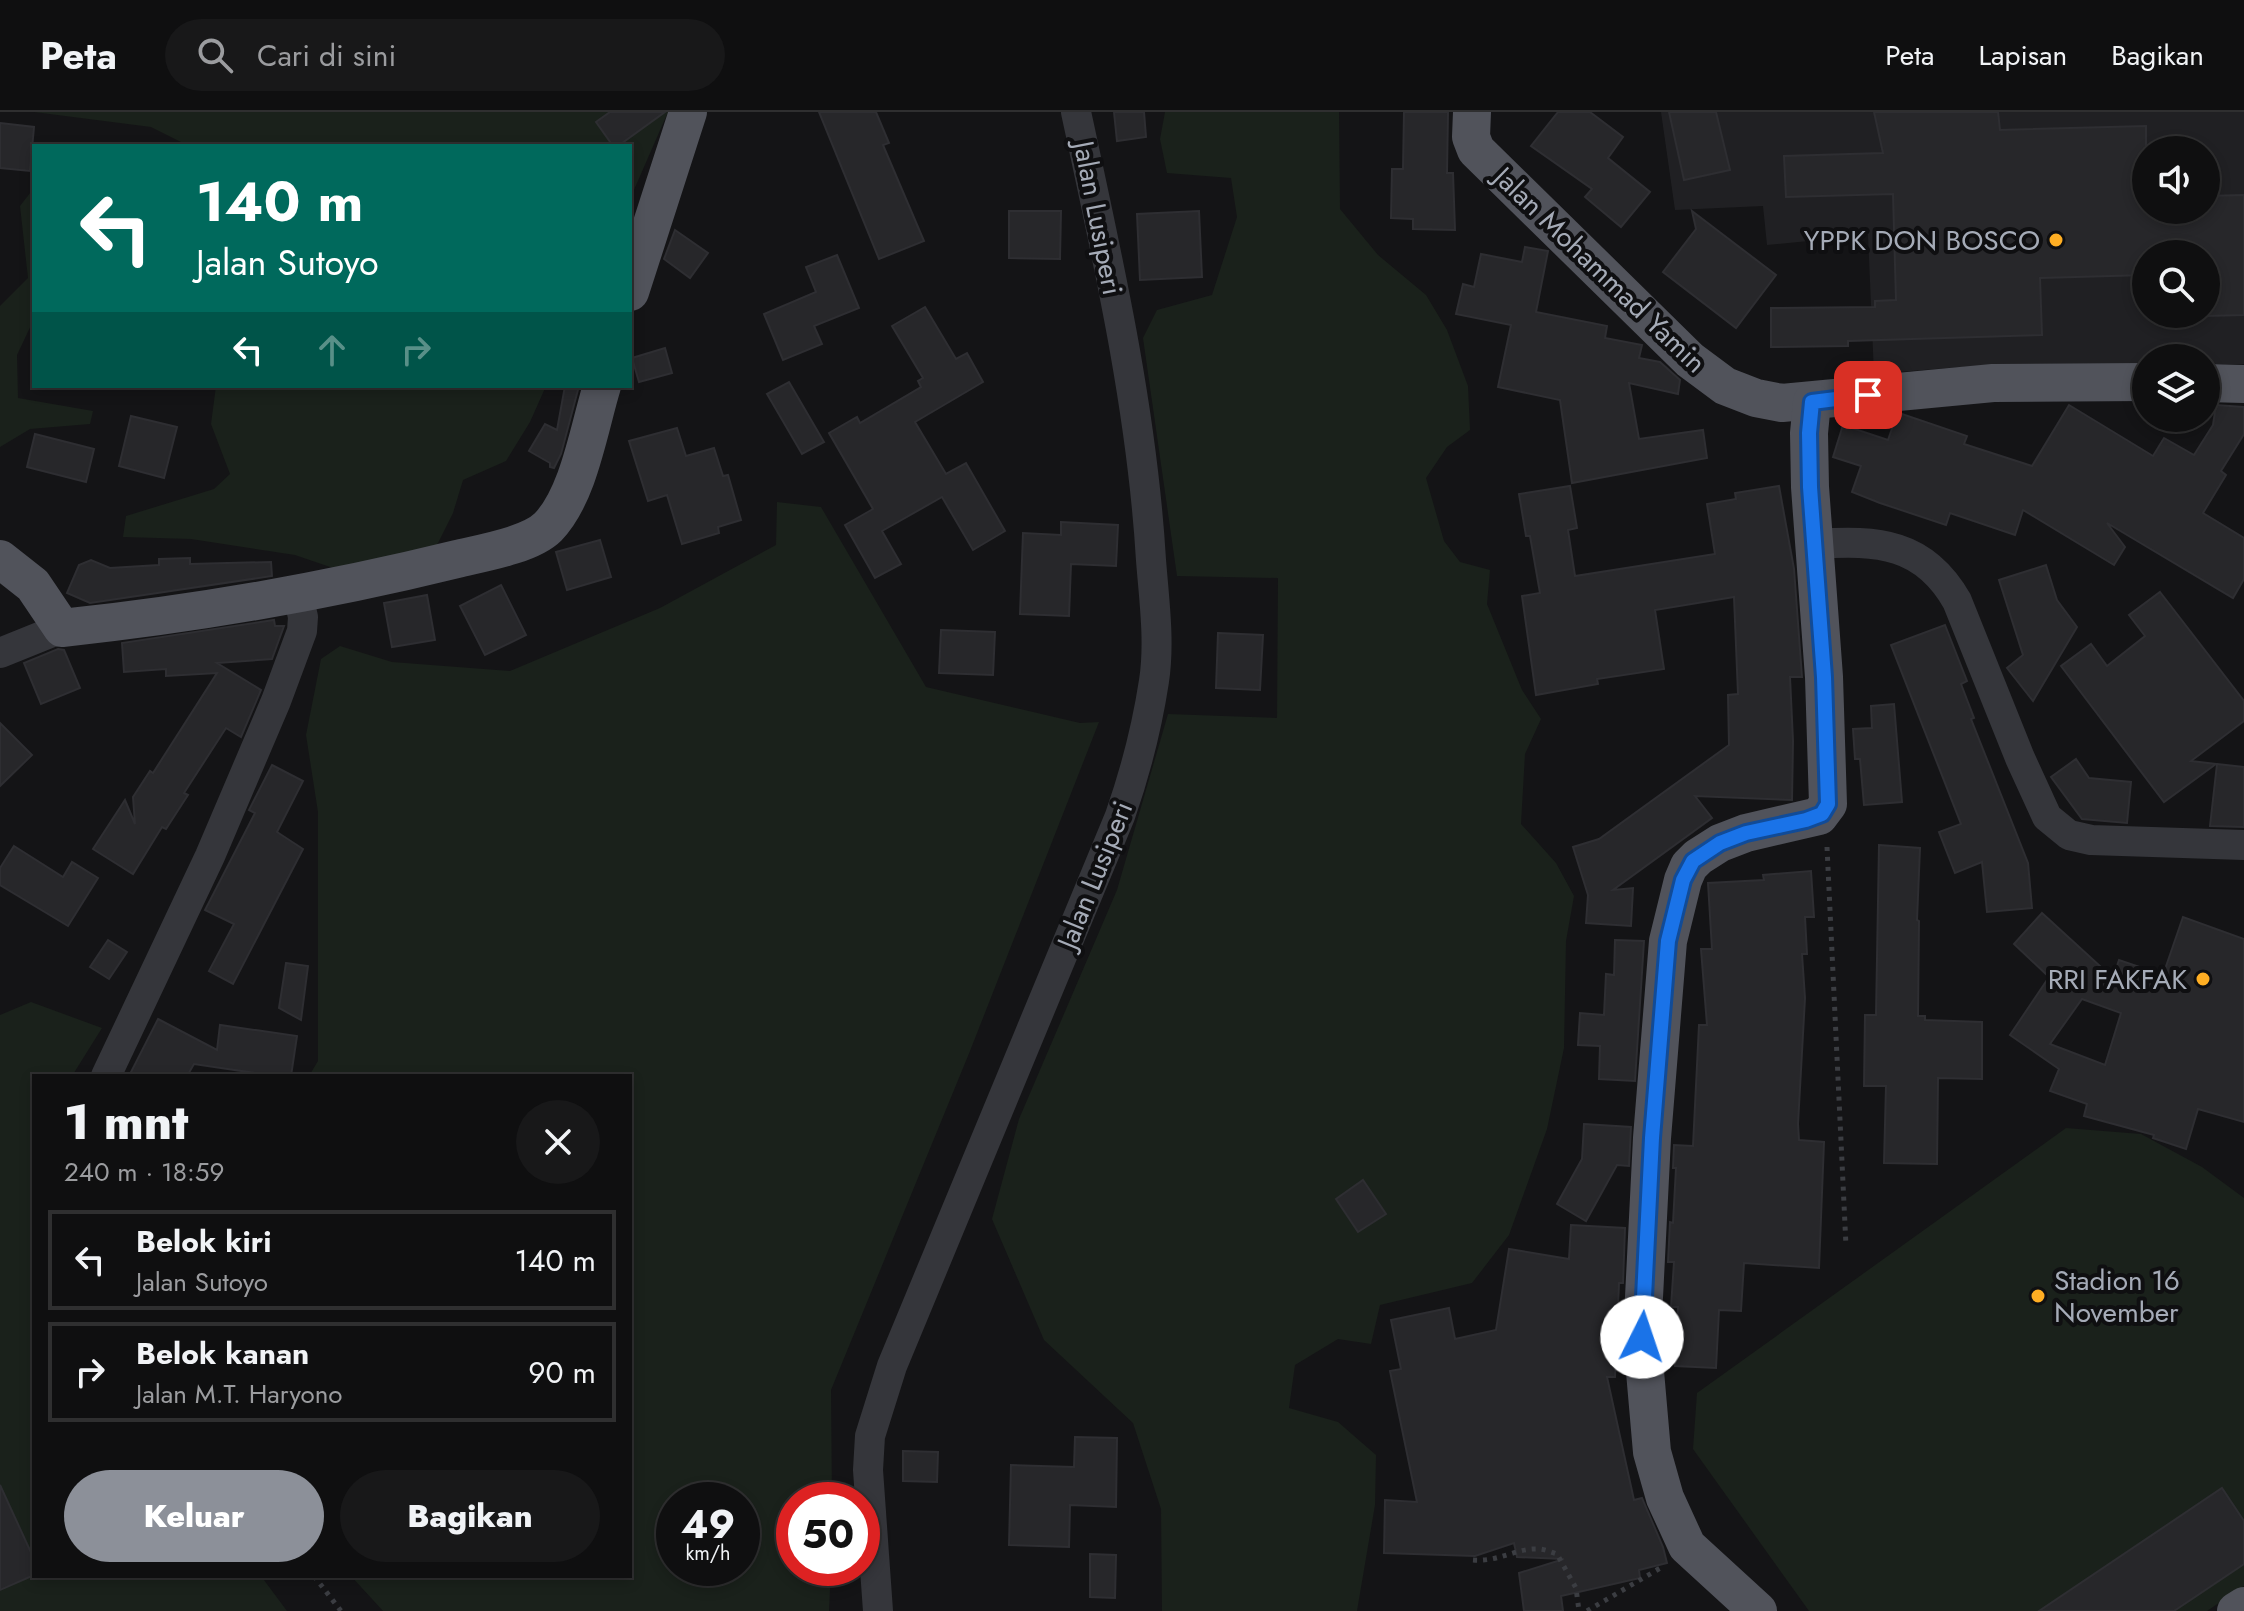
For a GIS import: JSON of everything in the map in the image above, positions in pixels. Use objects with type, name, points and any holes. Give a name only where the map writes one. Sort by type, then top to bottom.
[{"type":"main road","points":[[632,286],[688,112]]},
{"type":"main road","name":"Jalan Mohammad Yamin","points":[[1472,112],[1471,137],[1476,150],[1690,360],[1725,386],[1756,398],[1782,403],[1993,383],[2132,382]]},
{"type":"main road","points":[[2220,383],[2244,384]]},
{"type":"main road","points":[[0,559],[33,585],[62,628],[298,595],[495,550],[538,535],[558,513],[580,461],[601,388]]},
{"type":"main road","points":[[1758,1611],[1687,1546],[1665,1498],[1652,1452],[1642,1337],[1652,1138],[1671,921],[1687,871],[1698,857],[1720,843],[1746,833],[1806,820],[1825,810],[1828,798],[1825,692],[1810,487],[1812,402]]},
{"type":"main road","points":[[2236,1611],[2244,1606]]},
{"type":"street","name":"Jalan Lusiperi","points":[[878,1611],[868,1470],[870,1436],[892,1366],[1120,816],[1132,780],[1154,679],[1155,630],[1148,514],[1135,404],[1076,112]]},
{"type":"street","points":[[1816,544],[1850,542],[1897,547],[1930,565],[1945,581],[1957,601],[2047,817],[2069,835],[2091,840],[2244,845]]},
{"type":"street","points":[[107,1074],[210,856],[276,701],[302,631],[303,617],[298,595]]},
{"type":"street","points":[[0,653],[62,628]]},
{"type":"path","points":[[1825,810],[1846,1246]]},
{"type":"path","points":[[1587,1611],[1664,1566],[1687,1546]]},
{"type":"path","points":[[1473,1560],[1491,1561],[1515,1552],[1539,1548],[1557,1554],[1576,1588],[1579,1611]]},
{"type":"path","points":[[316,1578],[341,1611]]},
{"type":"shaded area","points":[[34,112],[668,112],[632,194],[632,144],[185,144],[151,127]]},
{"type":"shaded area","points":[[1165,112],[1339,112],[1340,209],[1378,255],[1426,295],[1447,330],[1468,386],[1470,430],[1447,447],[1426,478],[1444,541],[1460,562],[1490,570],[1487,604],[1522,690],[1541,719],[1525,754],[1521,824],[1556,863],[1574,896],[1566,941],[1564,1048],[1547,1129],[1509,1235],[1472,1283],[1380,1305],[1371,1344],[1338,1339],[1295,1365],[1289,1408],[1338,1422],[1376,1455],[1375,1505],[1357,1611],[1162,1611],[1161,1509],[1133,1423],[1044,1340],[992,1219],[1019,1119],[1117,890],[1168,714],[1277,718],[1278,578],[1177,576],[1143,338],[1157,310],[1212,295],[1237,217],[1231,178],[1167,173],[1160,139]]},
{"type":"shaded area","name":"YPPK DON BOSCO","points":[[1661,112],[2244,112],[2244,364],[2220,364],[2220,344],[2132,344],[2132,365],[1960,367],[1874,374],[1868,235],[1767,245],[1763,206],[1675,210]]},
{"type":"shaded area","points":[[32,191],[32,323],[17,355],[18,398],[93,411],[90,424],[30,429],[0,447],[0,306],[28,278],[20,206]]},
{"type":"shaded area","points":[[216,388],[545,388],[530,422],[506,461],[463,480],[453,513],[435,549],[336,569],[295,555],[191,539],[123,537],[126,516],[214,489],[230,474],[211,424]]},
{"type":"shaded area","points":[[777,502],[821,507],[926,687],[1080,723],[1099,722],[970,1051],[831,1390],[832,1482],[776,1482],[776,1586],[830,1586],[829,1611],[383,1611],[353,1578],[632,1578],[632,1074],[310,1074],[318,1061],[318,812],[306,735],[321,659],[340,646],[392,662],[510,671],[660,608],[776,545]]},
{"type":"shaded area","points":[[31,1002],[102,1028],[73,1074],[32,1074],[32,1578],[262,1578],[287,1611],[0,1611],[0,1015]]},
{"type":"shaded area","name":"Stadion 16 November","points":[[2066,1128],[2141,1134],[2202,1167],[2244,1198],[2244,1586],[2207,1611],[1809,1611],[1693,1449],[1697,1393]]},
{"type":"building","points":[[610,112],[665,112],[621,144],[612,144],[596,122]]},
{"type":"building","points":[[819,112],[876,112],[889,143],[883,145],[924,241],[879,259]]},
{"type":"building","points":[[1114,112],[1144,112],[1146,137],[1117,141]]},
{"type":"building","points":[[1404,112],[1448,112],[1447,173],[1453,173],[1455,230],[1413,229],[1413,219],[1391,218],[1392,169],[1403,169]]},
{"type":"building","points":[[1558,112],[1590,112],[1623,137],[1608,158],[1650,192],[1621,227],[1585,197],[1592,189],[1531,146]]},
{"type":"building","points":[[1669,112],[1716,112],[1730,170],[1684,180]]},
{"type":"building","points":[[1874,112],[1998,112],[2000,130],[2146,126],[2146,136],[2132,136],[2132,224],[2220,224],[2220,196],[2244,195],[2244,315],[2220,316],[2220,240],[2132,240],[2132,275],[2040,278],[2042,335],[1848,341],[1848,346],[1771,347],[1771,308],[1875,307],[1875,301],[1896,300],[1893,194],[1786,197],[1784,156],[1883,153]]},
{"type":"building","points":[[0,123],[34,127],[30,171],[0,168]]},
{"type":"building","points":[[1009,211],[1061,211],[1060,259],[1009,258]]},
{"type":"building","points":[[1199,211],[1202,277],[1140,280],[1137,214]]},
{"type":"building","points":[[1692,211],[1776,275],[1736,328],[1663,272],[1696,229]]},
{"type":"building","points":[[675,230],[708,253],[690,278],[664,259]]},
{"type":"building","points":[[1525,247],[1548,251],[1536,312],[1607,326],[1605,338],[1642,345],[1639,358],[1660,362],[1680,380],[1678,394],[1629,383],[1639,439],[1703,430],[1707,458],[1572,483],[1560,400],[1498,387],[1511,325],[1456,314],[1463,284],[1474,287],[1481,254],[1522,262]]},
{"type":"building","points":[[837,255],[859,308],[814,326],[822,344],[783,360],[764,314],[816,292],[806,267]]},
{"type":"building","points":[[925,307],[956,359],[967,353],[983,382],[915,422],[946,474],[966,463],[1005,531],[973,550],[942,497],[882,531],[901,564],[875,578],[845,525],[873,509],[829,433],[857,417],[860,423],[921,387],[918,381],[923,378],[892,326]]},
{"type":"building","points":[[665,348],[672,373],[639,382],[632,358]]},
{"type":"building","points":[[789,382],[824,442],[802,454],[767,394]]},
{"type":"building","points":[[565,388],[578,388],[561,454],[554,468],[529,451],[545,424],[557,430]]},
{"type":"building","points":[[2069,405],[2153,456],[2164,438],[2194,455],[2209,432],[2220,432],[2220,405],[2244,407],[2244,434],[2221,471],[2226,475],[2203,513],[2244,538],[2244,579],[2233,598],[2107,523],[2125,547],[2114,565],[2023,510],[2015,535],[1950,513],[1946,525],[1880,503],[1852,492],[1861,466],[1833,457],[1843,425],[1888,440],[1897,414],[1902,414],[1967,436],[1964,444],[2032,466]]},
{"type":"building","points":[[131,416],[177,427],[164,478],[119,466]]},
{"type":"building","points":[[677,428],[686,456],[714,448],[723,476],[728,475],[741,520],[718,527],[719,533],[682,544],[667,495],[648,501],[629,441]]},
{"type":"building","points":[[35,434],[94,449],[86,482],[27,467]]},
{"type":"building","points":[[1570,486],[1577,528],[1568,530],[1575,576],[1715,554],[1707,504],[1736,499],[1735,493],[1779,486],[1794,569],[1802,677],[1790,677],[1792,800],[1695,796],[1712,818],[1613,890],[1633,888],[1631,926],[1586,923],[1588,895],[1573,847],[1599,839],[1729,745],[1728,695],[1738,694],[1734,597],[1655,610],[1664,669],[1597,679],[1598,684],[1536,695],[1522,596],[1540,593],[1519,494]]},
{"type":"building","points":[[1061,522],[1118,525],[1116,566],[1071,564],[1069,616],[1020,614],[1023,533],[1061,535]]},
{"type":"building","points":[[600,540],[611,577],[567,590],[556,552]]},
{"type":"building","points":[[190,558],[190,564],[271,562],[272,576],[90,603],[67,593],[79,565],[91,560],[110,568],[159,565],[159,559]]},
{"type":"building","points":[[2046,565],[2057,600],[2077,627],[2033,701],[2007,668],[2023,655],[1999,580]]},
{"type":"building","points":[[501,585],[526,635],[485,655],[460,606]]},
{"type":"building","points":[[2160,592],[2244,701],[2244,721],[2191,761],[2216,764],[2164,802],[2061,666],[2091,644],[2107,666],[2145,636],[2129,615]]},
{"type":"building","points":[[427,595],[435,640],[392,647],[384,603]]},
{"type":"building","points":[[274,620],[275,626],[284,626],[272,659],[217,663],[261,690],[241,737],[226,728],[184,793],[188,795],[166,829],[162,827],[133,874],[93,849],[125,800],[135,824],[133,797],[150,771],[153,773],[217,673],[166,676],[166,669],[124,672],[122,643]]},
{"type":"building","points":[[1945,625],[1967,681],[1961,684],[1974,718],[1971,719],[2028,863],[2032,908],[1987,912],[1982,862],[1955,873],[1939,832],[1961,824],[1891,645]]},
{"type":"building","points":[[941,630],[995,632],[993,675],[939,673]]},
{"type":"building","points":[[1218,633],[1263,635],[1260,690],[1216,688]]},
{"type":"building","points":[[58,649],[64,650],[80,688],[41,704],[24,663]]},
{"type":"building","points":[[1894,704],[1902,802],[1864,805],[1860,759],[1855,759],[1853,729],[1872,728],[1871,706]]},
{"type":"building","points":[[0,723],[32,755],[0,786]]},
{"type":"building","points":[[2076,759],[2089,778],[2131,782],[2127,823],[2082,819],[2051,777]]},
{"type":"building","points":[[2217,764],[2244,767],[2244,827],[2210,826]]},
{"type":"building","points":[[272,765],[303,781],[277,832],[303,849],[233,984],[209,971],[234,924],[205,910],[255,813],[249,810]]},
{"type":"building","points":[[1879,845],[1920,848],[1918,1016],[1925,1016],[1925,1020],[1982,1022],[1982,1079],[1938,1078],[1937,1164],[1884,1163],[1886,1086],[1864,1086],[1865,1015],[1876,1015]]},
{"type":"building","points":[[14,846],[63,877],[72,862],[98,878],[68,926],[0,885],[0,868]]},
{"type":"building","points":[[1811,871],[1814,917],[1805,917],[1807,954],[1802,954],[1805,998],[1798,1124],[1799,1140],[1824,1142],[1819,1268],[1744,1263],[1741,1311],[1719,1310],[1716,1368],[1675,1366],[1678,1307],[1671,1307],[1674,1262],[1668,1262],[1676,1168],[1673,1168],[1674,1145],[1693,1146],[1699,1025],[1707,1025],[1701,949],[1712,949],[1708,883],[1764,880],[1763,875]]},
{"type":"building","points":[[2042,913],[2113,978],[2119,960],[2163,975],[2183,917],[2244,939],[2244,1122],[2198,1109],[2186,1149],[2153,1138],[2154,1135],[2084,1116],[2087,1104],[2050,1091],[2059,1069],[2010,1035],[2049,977],[2014,944]],"holes":[[[2082,999],[2121,1013],[2105,1065],[2050,1044]]]},
{"type":"building","points":[[108,940],[127,952],[109,979],[90,967]]},
{"type":"building","points":[[1615,940],[1644,941],[1635,1081],[1599,1079],[1600,1046],[1578,1045],[1580,1013],[1604,1015],[1606,974],[1614,975]]},
{"type":"building","points":[[286,963],[308,966],[301,1020],[279,1008]]},
{"type":"building","points":[[158,1019],[217,1050],[220,1025],[297,1036],[291,1074],[262,1074],[194,1064],[188,1074],[130,1074]]},
{"type":"building","points":[[1584,1124],[1631,1127],[1629,1166],[1617,1165],[1586,1221],[1557,1204],[1582,1159]]},
{"type":"building","points":[[1363,1180],[1386,1214],[1358,1232],[1336,1199]]},
{"type":"building","points":[[1571,1225],[1625,1228],[1615,1377],[1607,1377],[1634,1500],[1642,1498],[1667,1563],[1639,1570],[1640,1578],[1561,1596],[1563,1611],[1524,1611],[1519,1573],[1564,1559],[1517,1557],[1514,1543],[1475,1556],[1384,1553],[1385,1500],[1417,1502],[1390,1371],[1401,1369],[1391,1320],[1449,1308],[1455,1339],[1496,1330],[1509,1249],[1569,1259]]},
{"type":"building","points":[[1075,1437],[1117,1438],[1116,1507],[1070,1505],[1069,1547],[1009,1545],[1011,1465],[1074,1467]]},
{"type":"building","points":[[903,1451],[938,1452],[937,1482],[903,1481]]},
{"type":"building","points":[[0,1485],[32,1555],[32,1576],[0,1590]]},
{"type":"building","points":[[2222,1488],[2244,1521],[2244,1564],[2174,1611],[2039,1611]]},
{"type":"building","points":[[1090,1554],[1116,1555],[1115,1598],[1090,1597]]},
{"type":"place","name":"YPPK DON BOSCO","points":[[2056,240]]},
{"type":"place","name":"RRI FAKFAK","points":[[2203,979]]},
{"type":"place","name":"Stadion 16 November","points":[[2038,1296]]},
{"type":"route","points":[[1642,1337],[1652,1138],[1671,921],[1683,880],[1698,857],[1720,843],[1746,833],[1819,816],[1828,804],[1824,677],[1810,487],[1812,402],[1868,395]]}]
